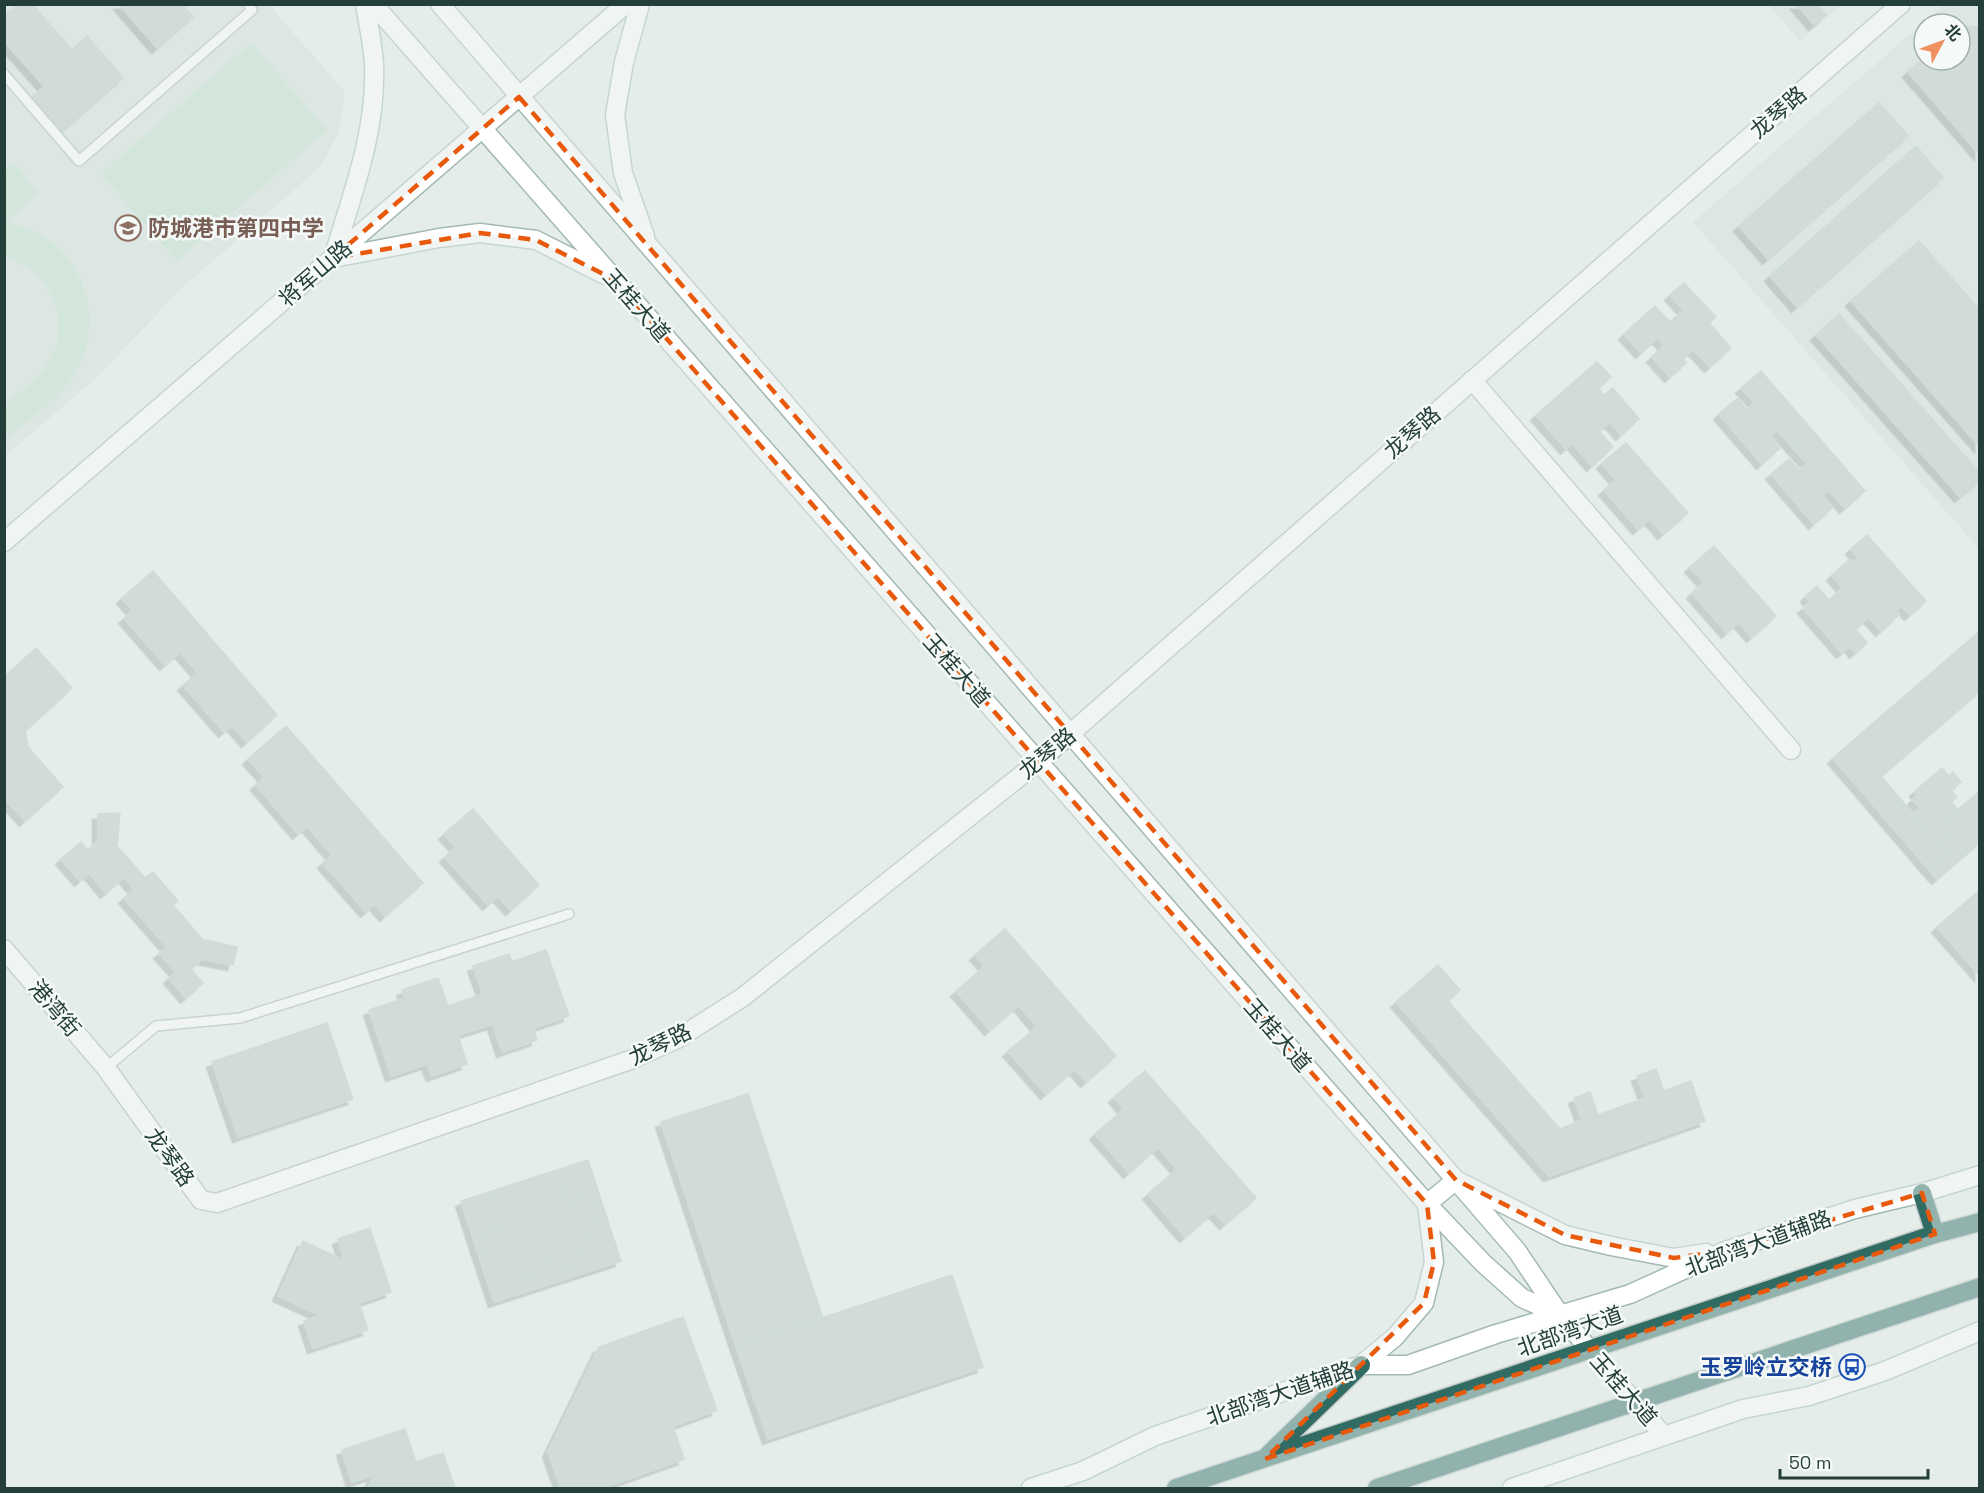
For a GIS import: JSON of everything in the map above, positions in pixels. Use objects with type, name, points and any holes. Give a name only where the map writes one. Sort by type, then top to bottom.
[{"type":"highway","points":[[1922,1193],[1935,1234]]},
{"type":"highway","name":"北部湾大道","points":[[1176,1488],[1935,1234],[1980,1222]]},
{"type":"highway","points":[[1377,1488],[1980,1287]]},
{"type":"highway","points":[[1264,1459],[1361,1365]]},
{"type":"main road","points":[[364,4],[374,64],[371,114],[364,157],[333,258],[439,238],[480,233],[536,240],[615,280]]},
{"type":"main road","name":"玉桂大道","points":[[373,4],[1426,1204],[1483,1263],[1522,1298],[1560,1315]]},
{"type":"main road","name":"玉桂大道","points":[[440,4],[1517,1251],[1560,1315],[1664,1436]]},
{"type":"main road","name":"将军山路","points":[[4,542],[626,4]]},
{"type":"main road","points":[[640,4],[624,62],[615,115],[623,173],[649,246]]},
{"type":"main road","name":"龙琴路","points":[[106,1068],[201,1200],[217,1203],[633,1059],[677,1039],[743,997],[1038,762],[1901,4]]},
{"type":"main road","points":[[1472,380],[1791,750]]},
{"type":"main road","name":"港湾街","points":[[4,949],[106,1068]]},
{"type":"main road","name":"北部湾大道辅路","points":[[1031,1488],[1083,1471],[1155,1436],[1361,1365],[1408,1365],[1496,1334],[1630,1294],[1725,1251],[1855,1209],[1922,1193],[1980,1175]]},
{"type":"main road","points":[[1361,1365],[1395,1337],[1424,1303],[1434,1262],[1426,1204],[1456,1180],[1565,1235],[1674,1258],[1725,1251]]},
{"type":"main road","points":[[1512,1488],[1743,1409],[1820,1393],[1884,1371],[1980,1331]]},
{"type":"lane","points":[[4,74],[79,160],[252,10],[248,4]]},
{"type":"lane","points":[[106,1068],[156,1026],[240,1018],[569,914]]},
{"type":"highlighted area","points":[[519,97],[1456,1180],[1565,1235],[1674,1258],[1725,1251],[1922,1193],[1935,1234],[1265,1459],[1424,1303],[1434,1262],[1427,1204],[615,280],[536,240],[480,233],[333,258]]},
{"type":"shaded area","name":"防城港市第四中学","points":[[5,5],[269,5],[345,92],[338,135],[319,168],[182,288],[96,378],[5,456]]},
{"type":"shaded area","points":[[1769,5],[1842,5],[1800,41]]},
{"type":"shaded area","points":[[1944,5],[1979,5],[1979,549],[1693,222],[1912,33],[1912,72],[1972,72],[1972,12],[1936,12]]},
{"type":"green space","points":[[251,43],[327,130],[177,261],[101,174]]},
{"type":"green space","points":[[13,162],[38,193],[6,222],[40,235],[64,254],[82,284],[89,319],[84,353],[70,380],[44,408],[5,439],[5,405],[44,369],[56,347],[59,331],[54,299],[46,285],[21,263],[5,257],[5,170]]},
{"type":"building","points":[[19,4],[32,4],[72,50],[87,36],[123,78],[62,131],[32,97],[44,86],[4,41],[4,17]]},
{"type":"building","points":[[119,4],[182,4],[193,17],[157,48]]},
{"type":"building","points":[[1796,4],[1817,4],[1826,15],[1814,25]]},
{"type":"building","points":[[1972,27],[1980,27],[1980,155],[1908,72],[1912,68],[1912,72],[1972,72]]},
{"type":"building","points":[[1879,103],[1908,136],[1768,259],[1739,226]]},
{"type":"building","points":[[1916,146],[1943,178],[1797,307],[1770,276]]},
{"type":"building","points":[[1919,241],[1980,310],[1980,447],[1851,301]]},
{"type":"building","points":[[1684,283],[1716,317],[1709,323],[1731,348],[1710,367],[1693,349],[1683,358],[1686,363],[1670,377],[1652,357],[1664,345],[1657,338],[1641,353],[1624,334],[1655,306],[1670,322],[1684,310],[1670,295]]},
{"type":"building","points":[[1839,314],[1980,473],[1980,480],[1960,497],[1816,335]]},
{"type":"building","points":[[1597,362],[1611,377],[1598,388],[1604,395],[1613,388],[1639,419],[1621,435],[1610,422],[1599,431],[1613,447],[1592,466],[1572,443],[1566,449],[1536,415]]},
{"type":"building","points":[[1761,371],[1813,431],[1793,448],[1777,430],[1770,436],[1780,448],[1762,464],[1719,414],[1738,398],[1747,410],[1755,403],[1741,388]]},
{"type":"building","points":[[1813,431],[1865,491],[1845,508],[1829,490],[1822,496],[1832,508],[1814,524],[1771,474],[1789,459],[1799,470],[1807,463],[1793,448]]},
{"type":"building","points":[[1626,443],[1688,513],[1663,534],[1650,519],[1638,529],[1604,490],[1616,480],[1602,463]]},
{"type":"building","points":[[1867,535],[1926,601],[1910,615],[1901,606],[1896,611],[1899,615],[1881,631],[1869,617],[1855,629],[1867,643],[1855,653],[1850,646],[1842,653],[1803,608],[1810,602],[1806,596],[1817,586],[1829,600],[1843,588],[1832,575],[1850,559],[1853,563],[1859,558],[1851,549]]},
{"type":"building","points":[[1714,546],[1776,616],[1752,637],[1739,622],[1727,633],[1692,593],[1704,582],[1690,567]]},
{"type":"building","points":[[153,571],[277,715],[247,742],[232,725],[224,732],[183,685],[198,673],[180,652],[165,665],[124,618],[133,611],[122,598]]},
{"type":"building","points":[[1980,631],[1980,691],[1881,776],[1930,834],[1980,791],[1980,842],[1937,879],[1833,758]]},
{"type":"building","points":[[36,648],[72,688],[25,731],[28,747],[63,787],[25,821],[4,798],[4,677]]},
{"type":"building","points":[[286,726],[423,883],[385,916],[375,904],[366,912],[323,863],[332,855],[307,826],[298,834],[256,785],[264,777],[248,759]]},
{"type":"building","points":[[1942,768],[1949,776],[1953,772],[1961,782],[1951,791],[1957,797],[1951,802],[1958,810],[1965,803],[1980,819],[1980,842],[1967,853],[1951,834],[1940,843],[1949,853],[1929,870],[1886,819],[1904,803],[1913,814],[1920,808],[1912,800],[1918,795],[1915,791]]},
{"type":"building","points":[[473,809],[539,885],[511,910],[498,896],[488,905],[445,857],[456,847],[444,834]]},
{"type":"building","points":[[120,813],[117,846],[145,878],[153,872],[178,901],[173,905],[202,939],[237,947],[233,965],[202,959],[191,969],[203,983],[186,998],[169,978],[176,972],[159,953],[167,947],[124,898],[134,889],[124,877],[106,893],[89,873],[80,881],[61,859],[81,842],[88,850],[98,841],[98,814]]},
{"type":"building","points":[[1980,890],[1980,976],[1937,927]]},
{"type":"building","points":[[1005,929],[1116,1056],[1086,1082],[1075,1069],[1046,1094],[1008,1051],[1037,1027],[1019,1005],[990,1030],[956,991],[985,966],[975,955]]},
{"type":"building","points":[[546,950],[569,1016],[533,1028],[537,1040],[502,1052],[493,1024],[458,1035],[467,1064],[432,1076],[427,1064],[391,1076],[369,1010],[405,998],[402,990],[438,978],[448,1006],[483,994],[473,966],[509,954],[512,962]]},
{"type":"building","points":[[1438,965],[1460,990],[1448,1001],[1560,1129],[1582,1120],[1574,1098],[1590,1092],[1598,1115],[1645,1098],[1637,1076],[1656,1069],[1664,1091],[1691,1081],[1705,1121],[1549,1176],[1396,1002]]},
{"type":"building","points":[[327,1023],[353,1099],[238,1137],[212,1062]]},
{"type":"building","points":[[1145,1071],[1256,1198],[1225,1224],[1214,1212],[1185,1237],[1148,1194],[1177,1169],[1158,1147],[1129,1173],[1095,1134],[1124,1109],[1114,1097]]},
{"type":"building","points":[[748,1094],[823,1318],[736,1346],[661,1122]]},
{"type":"building","points":[[588,1160],[621,1261],[494,1302],[461,1201]]},
{"type":"building","points":[[557,1170],[569,1210],[577,1195],[604,1209],[570,1271],[544,1256],[531,1280],[476,1249],[489,1226],[502,1232],[489,1192]]},
{"type":"building","points":[[370,1228],[391,1292],[359,1303],[368,1330],[313,1348],[304,1321],[320,1315],[278,1296],[303,1241],[345,1261],[338,1239]]},
{"type":"building","points":[[952,1275],[983,1367],[768,1439],[736,1346]]},
{"type":"building","points":[[683,1317],[717,1410],[673,1426],[684,1459],[603,1488],[561,1488],[548,1452],[599,1347]]},
{"type":"building","points":[[405,1429],[416,1462],[443,1453],[455,1488],[368,1488],[374,1475],[352,1482],[342,1450]]},
{"type":"place","name":"防城港市第四中学","points":[[128,228]]},
{"type":"place","name":"玉罗岭立交桥","points":[[1852,1367]]}]
